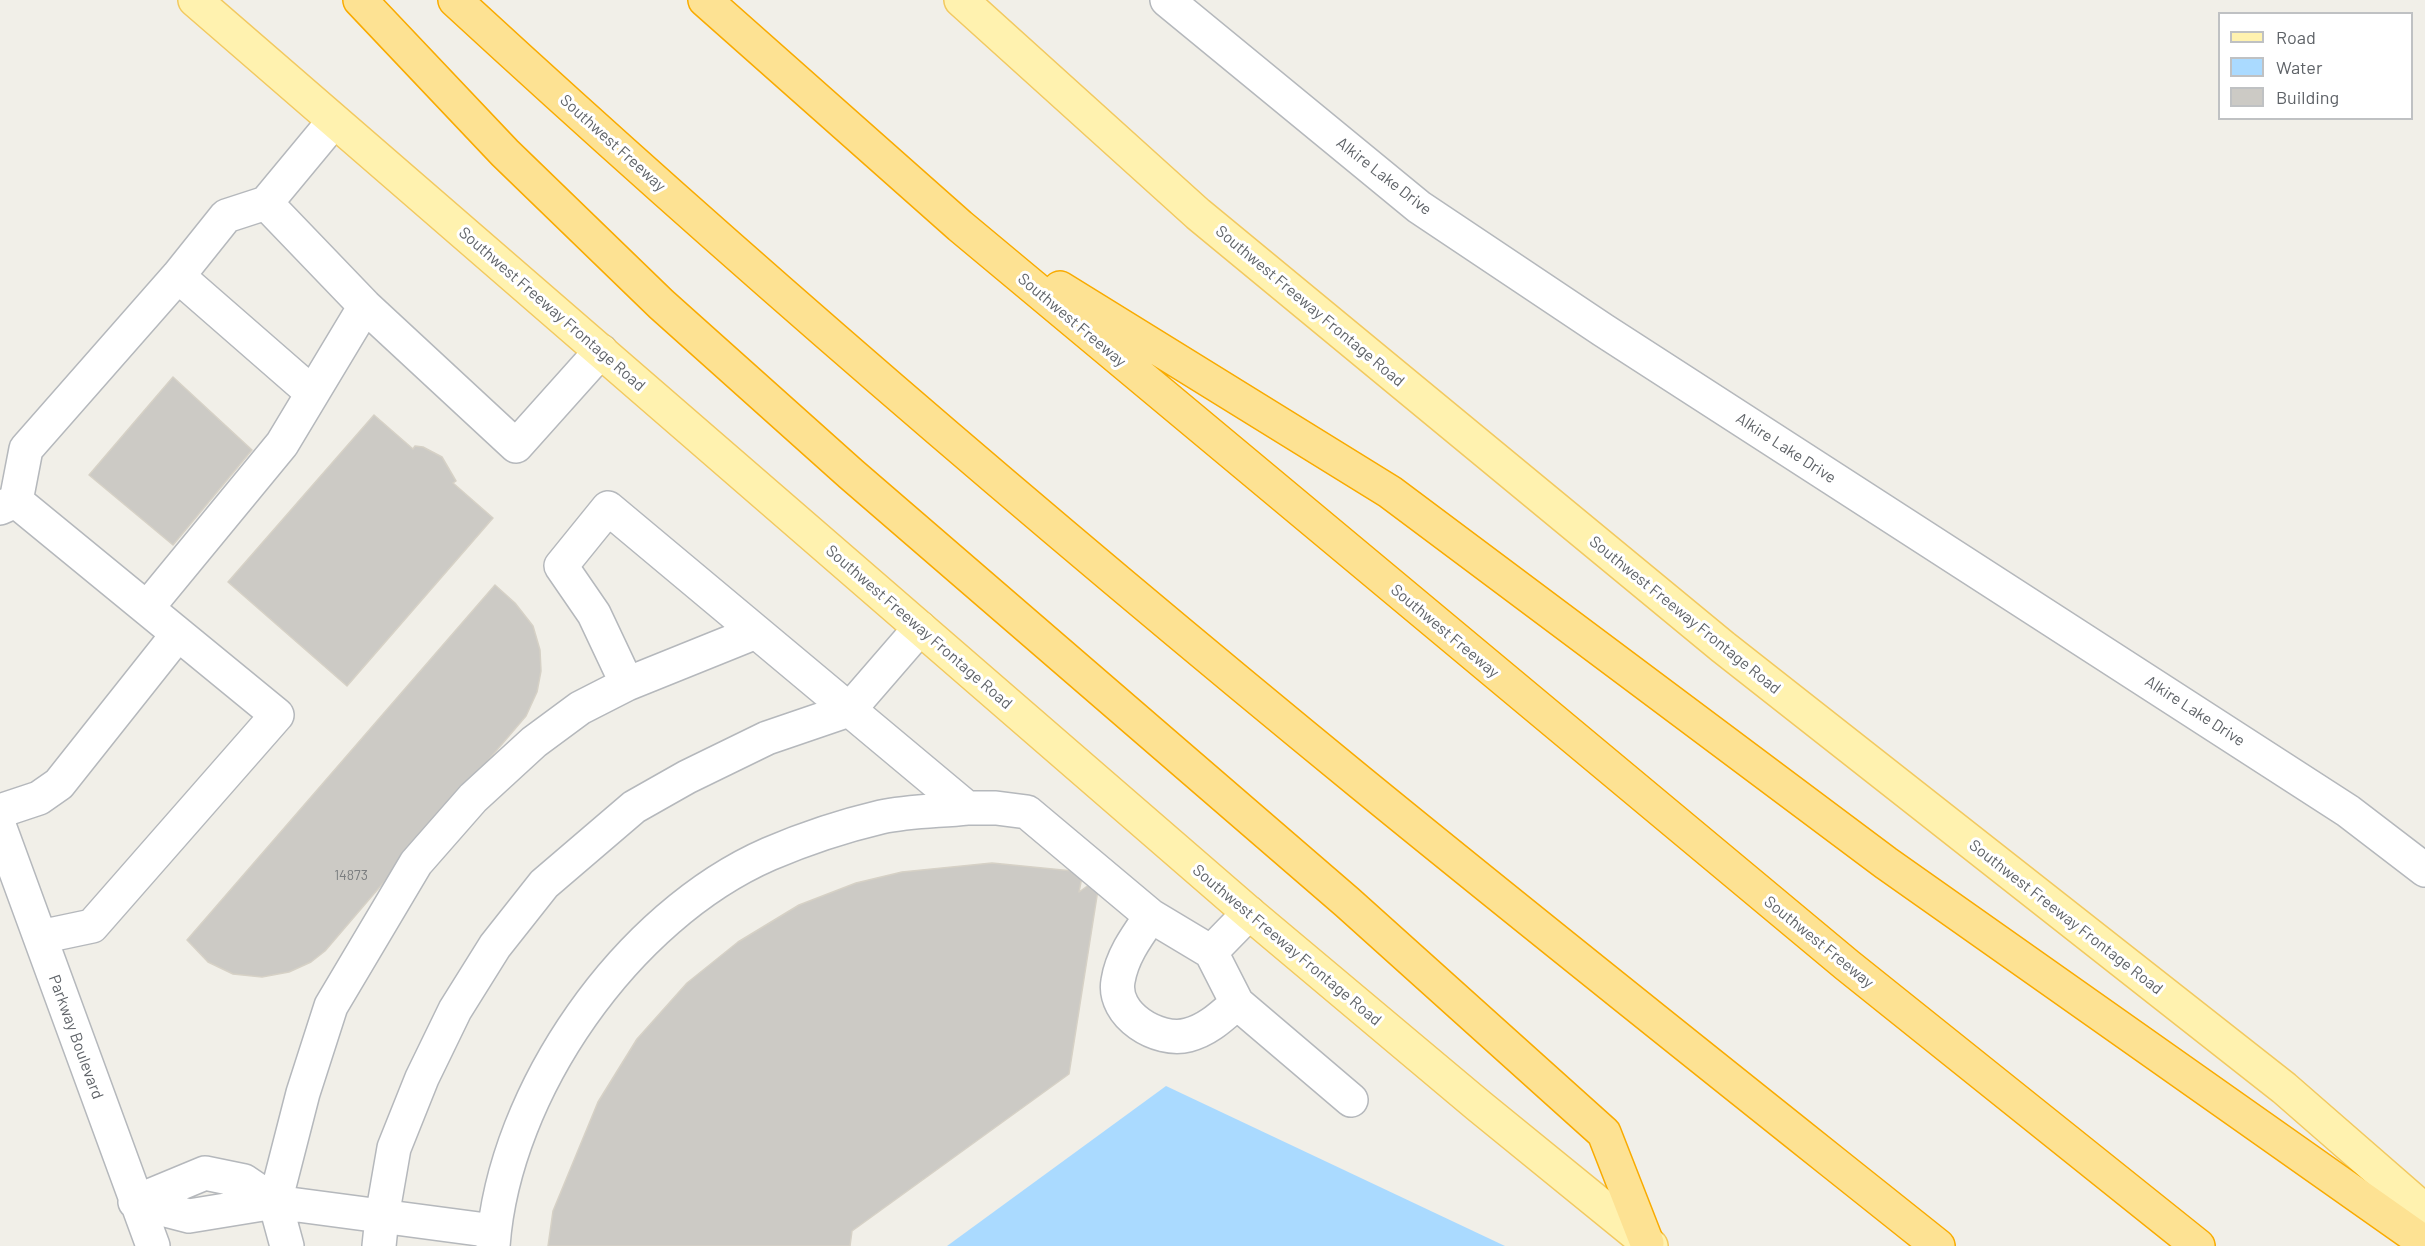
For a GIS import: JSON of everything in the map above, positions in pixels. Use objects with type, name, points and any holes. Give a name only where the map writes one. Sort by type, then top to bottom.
[{"type":"highway","points":[[360,0],[527,175],[661,304],[851,474],[1329,886],[1604,1133],[1649,1244]]},
{"type":"highway","name":"Southwest Freeway","points":[[456,0],[757,272],[1116,580],[1373,793],[1938,1246]]},
{"type":"highway","name":"Southwest Freeway","points":[[705,0],[960,226],[1847,965],[2198,1246]]},
{"type":"highway","points":[[960,226],[1390,492],[1886,863],[2425,1243]]},
{"type":"main road","name":"Southwest Freeway Frontage Road","points":[[195,0],[1249,913],[1461,1091],[1649,1244]]},
{"type":"main road","name":"Southwest Freeway Frontage Road","points":[[961,0],[1217,229],[1723,647],[2284,1088],[2425,1211]]},
{"type":"street","name":"Alkire Lake Drive","points":[[1167,0],[1419,207],[1603,330],[2348,811],[2425,870]]},
{"type":"street","points":[[40,937],[92,926],[277,715],[147,608],[8,504],[26,449],[178,276],[226,216],[266,203],[334,121]]},
{"type":"street","points":[[266,203],[365,306],[516,446],[601,351]]},
{"type":"street","points":[[178,276],[312,392]]},
{"type":"street","points":[[147,608],[282,444],[365,306]]},
{"type":"street","points":[[627,684],[594,614],[561,566],[608,508],[967,808]]},
{"type":"street","points":[[380,1231],[394,1148],[422,1078],[455,1010],[495,946],[544,884],[634,807],[687,777],[767,738],[849,710],[920,628]]},
{"type":"street","points":[[287,1246],[275,1202],[303,1093],[331,1006],[416,863],[473,798],[534,742],[579,708],[627,684],[756,632]]},
{"type":"street","points":[[0,811],[39,798],[59,784],[178,634]]},
{"type":"street","points":[[135,1202],[189,1216],[275,1202],[380,1231],[494,1239],[518,1137],[543,1079],[576,1023],[618,968],[674,914],[720,879],[769,854],[883,817],[967,808],[996,808],[1027,812],[1151,916],[1211,952],[1237,1003],[1351,1100]]},
{"type":"street","name":"Parkway Boulevard","points":[[0,828],[153,1246]]},
{"type":"street","points":[[1211,952],[1249,913]]},
{"type":"street","points":[[1151,916],[1127,953],[1117,983],[1120,1001],[1132,1017],[1144,1029],[1165,1035],[1186,1036],[1210,1027],[1237,1003]]},
{"type":"water","points":[[1166,1086],[1505,1246],[947,1246]]},
{"type":"building","points":[[173,377],[252,450],[173,545],[89,475]]},
{"type":"building","points":[[374,415],[413,449],[415,446],[423,447],[442,457],[456,481],[453,483],[493,518],[347,686],[228,582]]},
{"type":"building","points":[[495,585],[515,603],[533,626],[540,650],[541,671],[537,692],[526,716],[325,951],[311,962],[289,972],[262,977],[233,974],[208,962],[187,940]]},
{"type":"building","points":[[992,863],[1083,872],[1079,892],[1100,877],[1069,1074],[852,1231],[850,1246],[548,1246],[553,1211],[598,1102],[637,1039],[687,983],[738,942],[799,905],[856,883],[902,872]]}]
